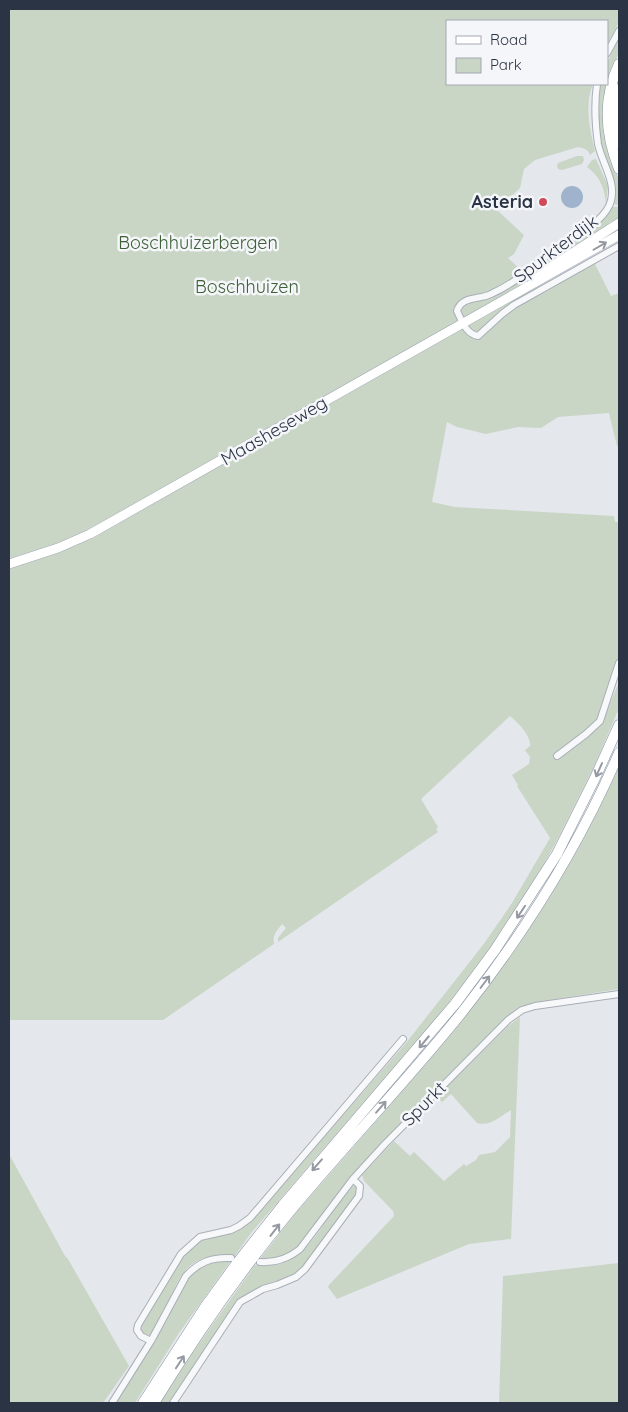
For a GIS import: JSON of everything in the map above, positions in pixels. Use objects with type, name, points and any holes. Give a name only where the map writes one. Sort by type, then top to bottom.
[{"type":"highway","points":[[619,64],[612,85],[607,113],[611,146],[619,169]]},
{"type":"highway","points":[[619,89],[616,105],[616,123],[619,144]]},
{"type":"highway","points":[[143,1403],[205,1307],[237,1263],[283,1205],[455,1004],[495,950],[557,854],[596,778],[619,725]]},
{"type":"highway","points":[[154,1403],[211,1315],[286,1216],[430,1051],[503,958],[533,915],[565,862],[606,783],[619,753]]},
{"type":"main road","name":"Maasheseweg","points":[[532,284],[546,270],[619,223]]},
{"type":"main road","name":"Maasheseweg","points":[[9,564],[58,548],[90,534],[619,235]]},
{"type":"street","points":[[608,51],[619,31]]},
{"type":"street","name":"Spurkterdijk","points":[[463,324],[457,311],[460,303],[464,300],[488,295],[503,289],[562,244],[601,218],[610,205],[612,191],[599,146],[595,121],[594,106],[597,85]]},
{"type":"street","points":[[463,324],[471,334],[478,336],[514,305],[619,246]]},
{"type":"street","points":[[557,756],[600,721],[619,663]]},
{"type":"street","name":"Spurkt","points":[[260,1262],[276,1262],[291,1257],[300,1249],[353,1179],[385,1144],[508,1020],[522,1010],[535,1006],[619,994]]},
{"type":"street","points":[[151,1342],[141,1336],[137,1330],[138,1326],[181,1254],[200,1237],[231,1230],[250,1218],[403,1039]]},
{"type":"street","points":[[173,1403],[240,1302],[263,1289],[296,1277],[305,1269],[359,1196],[360,1186],[353,1179]]},
{"type":"street","points":[[112,1403],[151,1342],[180,1286],[192,1269],[207,1260],[220,1257],[231,1258]]},
{"type":"green space","name":"Boschhuizen","points":[[9,9],[619,9],[619,22],[608,42],[608,20],[446,20],[446,85],[593,85],[588,109],[595,151],[590,155],[587,150],[578,147],[535,160],[524,169],[520,188],[497,210],[524,235],[514,254],[508,258],[526,275],[584,232],[612,207],[619,207],[619,219],[610,222],[606,227],[530,279],[544,293],[594,262],[611,296],[619,293],[619,446],[617,446],[609,413],[558,417],[541,428],[518,427],[486,434],[457,427],[447,422],[432,502],[455,507],[614,516],[615,522],[619,522],[619,667],[605,715],[619,682],[619,708],[595,765],[543,866],[488,952],[441,1013],[251,1233],[234,1257],[213,1256],[198,1261],[187,1269],[179,1280],[159,1322],[150,1335],[143,1334],[141,1330],[142,1325],[181,1258],[199,1240],[231,1231],[279,1188],[406,1043],[483,945],[512,903],[550,838],[512,775],[529,764],[530,757],[525,750],[530,746],[530,742],[526,734],[510,716],[421,799],[438,827],[436,829],[438,832],[278,942],[278,938],[286,928],[282,924],[274,936],[274,944],[163,1020],[9,1020]]},
{"type":"green space","points":[[619,38],[619,52],[608,78],[608,61]]},
{"type":"green space","points":[[600,85],[606,85],[603,127],[607,148],[619,180],[619,205],[613,204],[615,191],[596,125]]},
{"type":"green space","points":[[577,156],[583,156],[582,164],[562,170],[558,169],[558,163]]},
{"type":"green space","points":[[596,159],[608,186],[606,203],[601,183],[587,167],[592,160]]},
{"type":"green space","points":[[619,762],[619,989],[556,999],[520,1007],[514,1011],[451,1072],[339,1191],[300,1245],[290,1253],[277,1258],[260,1259],[294,1215],[397,1097],[459,1022],[505,962]]},
{"type":"green space","points":[[520,1017],[511,1239],[469,1244],[337,1299],[328,1287],[329,1285],[394,1216],[393,1211],[364,1181],[362,1175],[394,1141],[410,1156],[414,1152],[444,1181],[464,1164],[466,1166],[476,1160],[479,1155],[495,1152],[510,1137],[511,1110],[491,1122],[482,1124],[477,1123],[451,1094],[442,1102],[437,1097],[507,1027]]},
{"type":"green space","points":[[9,1154],[65,1256],[129,1366],[103,1403],[9,1403]]},
{"type":"green space","points":[[356,1183],[358,1186],[357,1194],[302,1268],[294,1274],[241,1300],[209,1342],[169,1403],[160,1403],[183,1366],[255,1265],[269,1266],[281,1264],[300,1253],[317,1235]]},
{"type":"green space","points":[[223,1261],[230,1262],[179,1333],[135,1403],[113,1403],[146,1355],[189,1276],[202,1266]]},
{"type":"green space","points":[[619,1263],[619,1403],[499,1403],[503,1276]]},
{"type":"water","points":[[572,186],[580,189],[583,197],[580,205],[572,208],[564,205],[561,197],[564,189]]},
{"type":"place","name":"Asteria","points":[[543,202]]},
{"type":"park label","name":"Boschhuizerbergen","points":[[198,243]]}]
